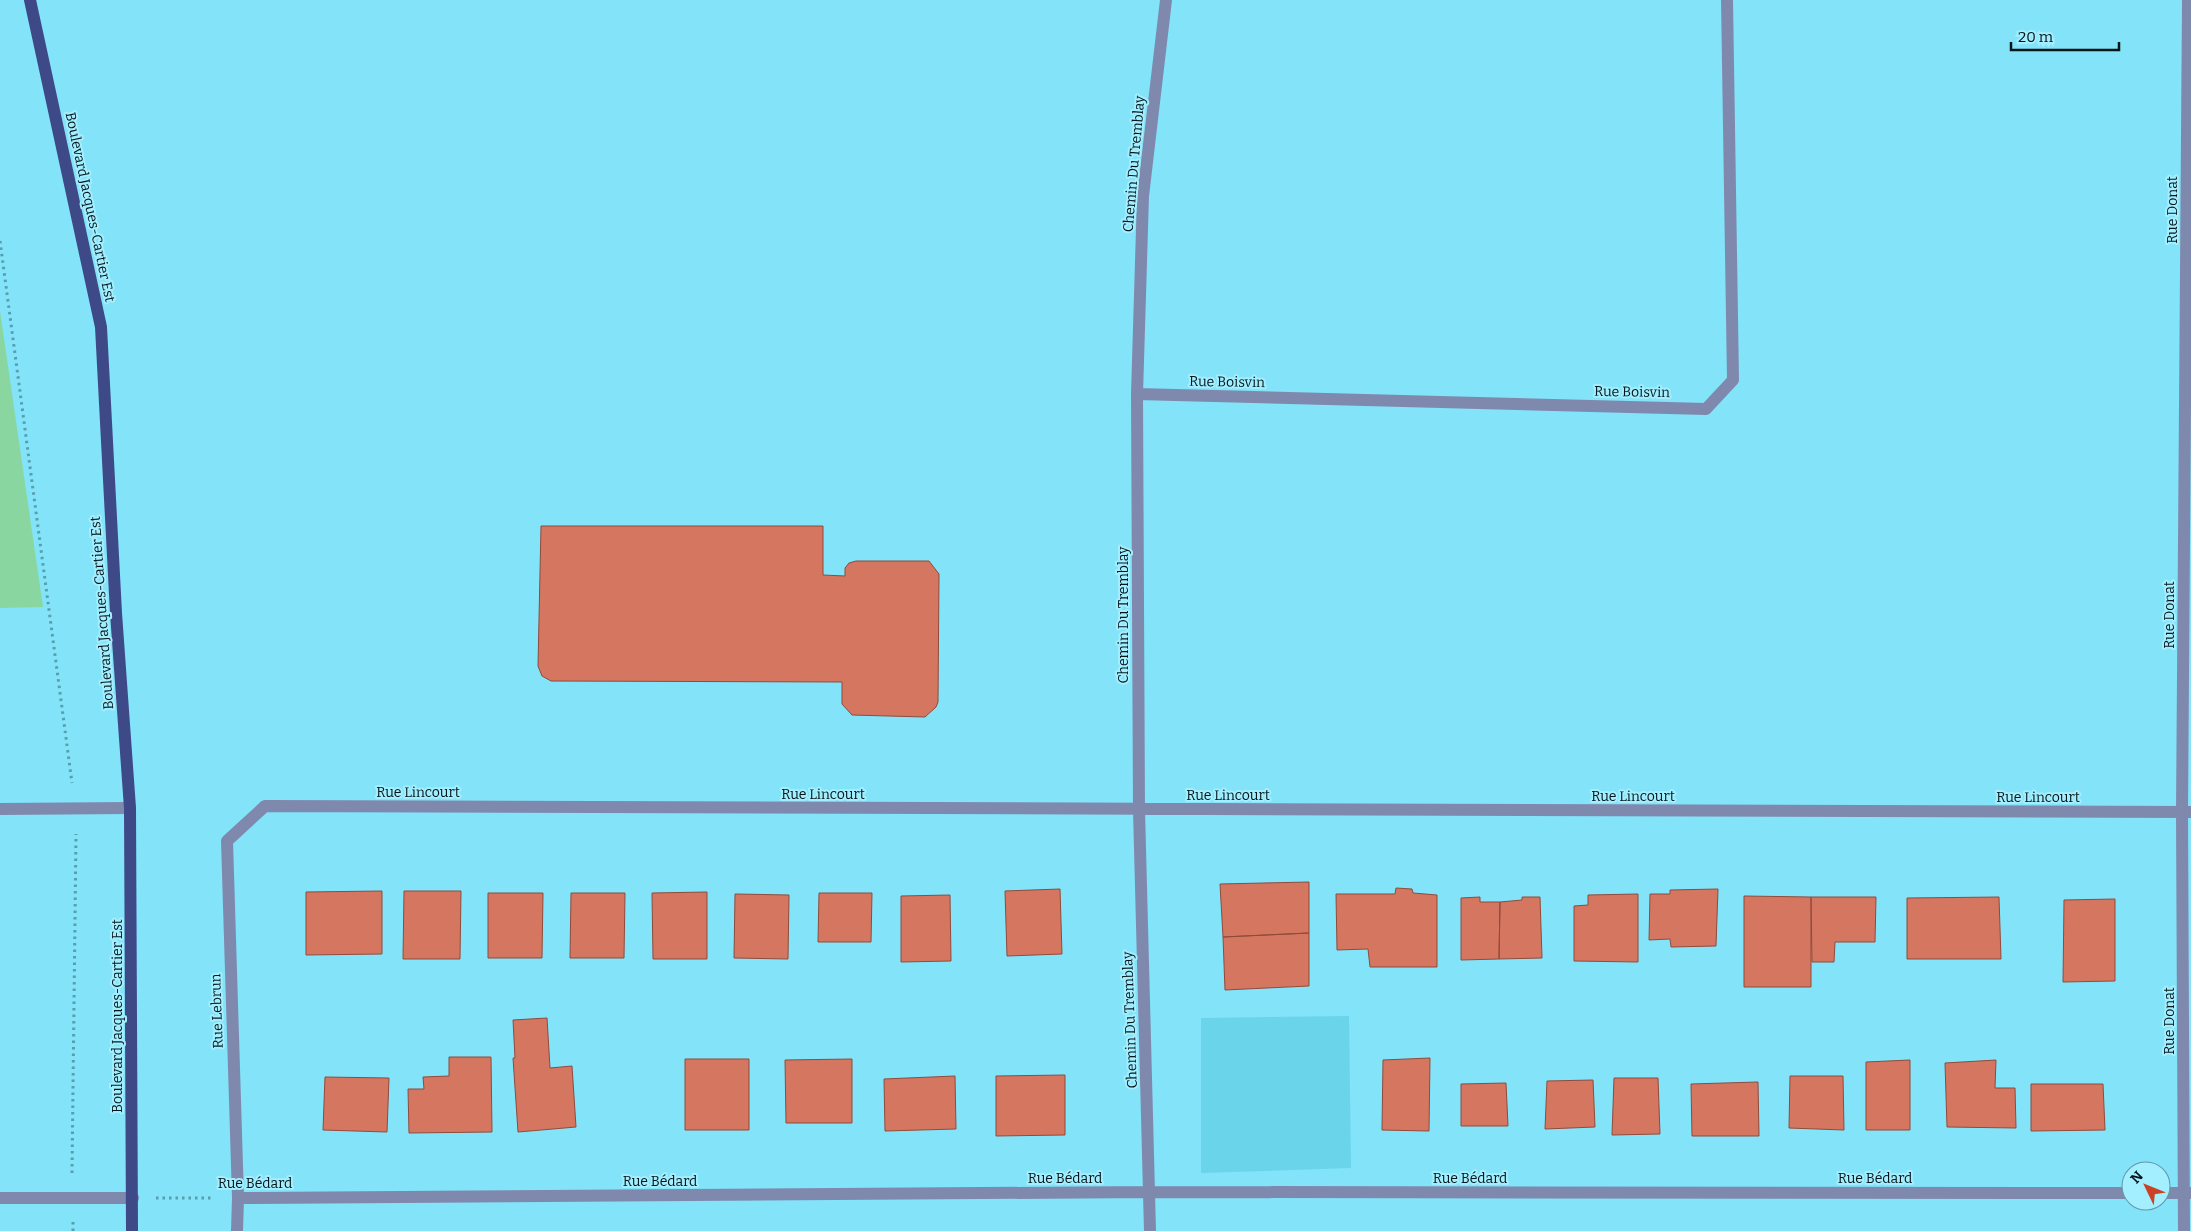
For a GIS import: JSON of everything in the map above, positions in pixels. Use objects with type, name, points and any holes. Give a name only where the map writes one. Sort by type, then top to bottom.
[{"type":"main road","name":"Boulevard Jacques-Cartier Est","points":[[30,0],[101,327],[116,613],[130,808],[132,1231]]},
{"type":"street","name":"Chemin Du Tremblay","points":[[1150,1231],[1139,810],[1137,394],[1143,196],[1166,0]]},
{"type":"street","name":"Rue Boisvin","points":[[1137,394],[1706,409],[1733,380],[1727,0]]},
{"type":"street","name":"Rue Donat","points":[[2184,1231],[2188,1193],[2188,0]]},
{"type":"street","name":"Rue Lincourt","points":[[265,806],[2187,812]]},
{"type":"street","name":"Rue Lebrun","points":[[237,1231],[238,1198],[227,841],[265,806]]},
{"type":"street","points":[[0,809],[130,808]]},
{"type":"street","name":"Rue Bédard","points":[[238,1198],[1149,1192],[2121,1193]]},
{"type":"street","points":[[2171,1193],[2188,1193]]},
{"type":"street","points":[[0,1198],[133,1198]]},
{"type":"path","points":[[0,241],[76,809],[73,1231]]},
{"type":"path","name":"Rue Bédard","points":[[133,1198],[238,1198]]},
{"type":"shaded area","points":[[1349,1016],[1351,1168],[1201,1173],[1201,1018]]},
{"type":"green space","points":[[0,311],[43,607],[0,608]]},
{"type":"building","points":[[541,526],[823,526],[823,575],[845,576],[845,568],[849,563],[856,561],[929,561],[939,574],[938,702],[936,707],[925,717],[852,715],[842,704],[842,682],[551,681],[542,676],[538,666]]},
{"type":"building","points":[[1309,882],[1309,933],[1223,937],[1220,884]]},
{"type":"building","points":[[1396,888],[1412,889],[1413,893],[1437,895],[1437,967],[1370,967],[1368,949],[1337,950],[1336,894],[1395,894]]},
{"type":"building","points":[[1060,889],[1062,954],[1007,956],[1005,891]]},
{"type":"building","points":[[1718,889],[1716,946],[1671,947],[1670,939],[1649,940],[1650,894],[1670,894],[1670,890]]},
{"type":"building","points":[[382,891],[382,954],[306,955],[306,892]]},
{"type":"building","points":[[404,891],[461,891],[460,959],[403,959]]},
{"type":"building","points":[[707,892],[707,959],[653,959],[652,893]]},
{"type":"building","points":[[488,893],[543,893],[542,958],[488,958]]},
{"type":"building","points":[[571,893],[625,893],[624,958],[570,958]]},
{"type":"building","points":[[819,893],[872,893],[871,942],[818,942]]},
{"type":"building","points":[[735,894],[789,895],[788,959],[734,958]]},
{"type":"building","points":[[1638,894],[1638,962],[1574,961],[1574,906],[1588,905],[1588,895]]},
{"type":"building","points":[[950,895],[951,961],[901,962],[901,896]]},
{"type":"building","points":[[1744,896],[1811,897],[1811,987],[1744,987]]},
{"type":"building","points":[[1480,897],[1480,902],[1500,902],[1499,959],[1461,960],[1461,898]]},
{"type":"building","points":[[1522,897],[1540,897],[1542,958],[1499,959],[1500,902],[1522,900]]},
{"type":"building","points":[[1811,897],[1876,897],[1875,942],[1835,942],[1834,962],[1812,962]]},
{"type":"building","points":[[1999,897],[2001,959],[1907,959],[1907,898]]},
{"type":"building","points":[[2115,899],[2115,981],[2063,982],[2064,900]]},
{"type":"building","points":[[1309,933],[1309,986],[1225,990],[1223,937]]},
{"type":"building","points":[[547,1018],[550,1068],[572,1066],[576,1127],[518,1132],[513,1058],[515,1058],[513,1020]]},
{"type":"building","points":[[449,1057],[491,1057],[492,1132],[409,1133],[408,1089],[424,1089],[423,1077],[449,1076]]},
{"type":"building","points":[[1430,1058],[1429,1131],[1382,1130],[1383,1060]]},
{"type":"building","points":[[685,1059],[749,1059],[749,1130],[685,1130]]},
{"type":"building","points":[[852,1059],[852,1123],[786,1123],[785,1060]]},
{"type":"building","points":[[1910,1060],[1910,1130],[1866,1130],[1866,1062]]},
{"type":"building","points":[[1996,1060],[1995,1088],[2015,1088],[2016,1128],[1947,1127],[1945,1063]]},
{"type":"building","points":[[1065,1075],[1065,1135],[996,1136],[996,1076]]},
{"type":"building","points":[[955,1076],[956,1129],[885,1131],[884,1079]]},
{"type":"building","points":[[1790,1076],[1843,1076],[1844,1130],[1789,1128]]},
{"type":"building","points":[[325,1077],[389,1078],[387,1132],[323,1130]]},
{"type":"building","points":[[1614,1078],[1658,1078],[1660,1134],[1612,1135]]},
{"type":"building","points":[[1593,1080],[1595,1127],[1545,1129],[1547,1081]]},
{"type":"building","points":[[1758,1082],[1759,1136],[1692,1136],[1691,1084]]},
{"type":"building","points":[[1506,1083],[1508,1126],[1461,1126],[1461,1084]]},
{"type":"building","points":[[2031,1084],[2103,1084],[2105,1130],[2031,1131]]}]
